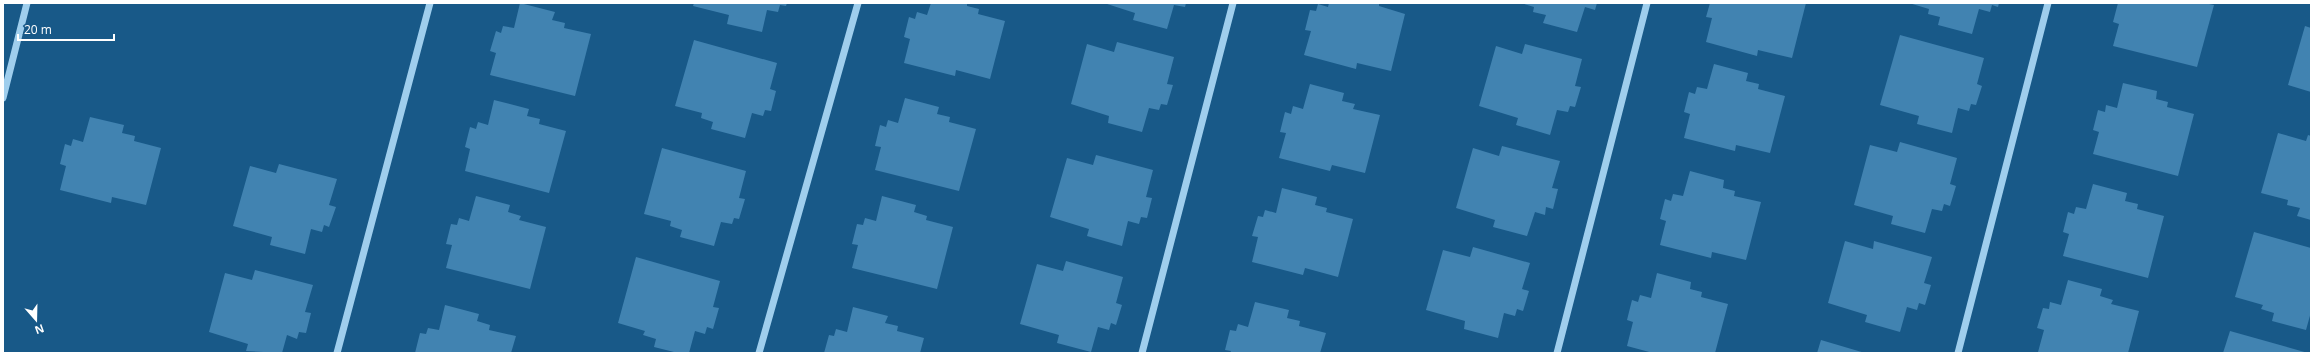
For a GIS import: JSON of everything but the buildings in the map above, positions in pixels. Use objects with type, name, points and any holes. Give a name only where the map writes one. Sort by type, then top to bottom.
[{"type":"street","points":[[3,98],[27,3]]},
{"type":"street","points":[[337,353],[430,3]]},
{"type":"street","points":[[759,353],[858,3]]},
{"type":"street","points":[[1142,353],[1233,3]]},
{"type":"street","points":[[1557,353],[1647,3]]},
{"type":"street","points":[[1958,353],[2048,3]]}]
